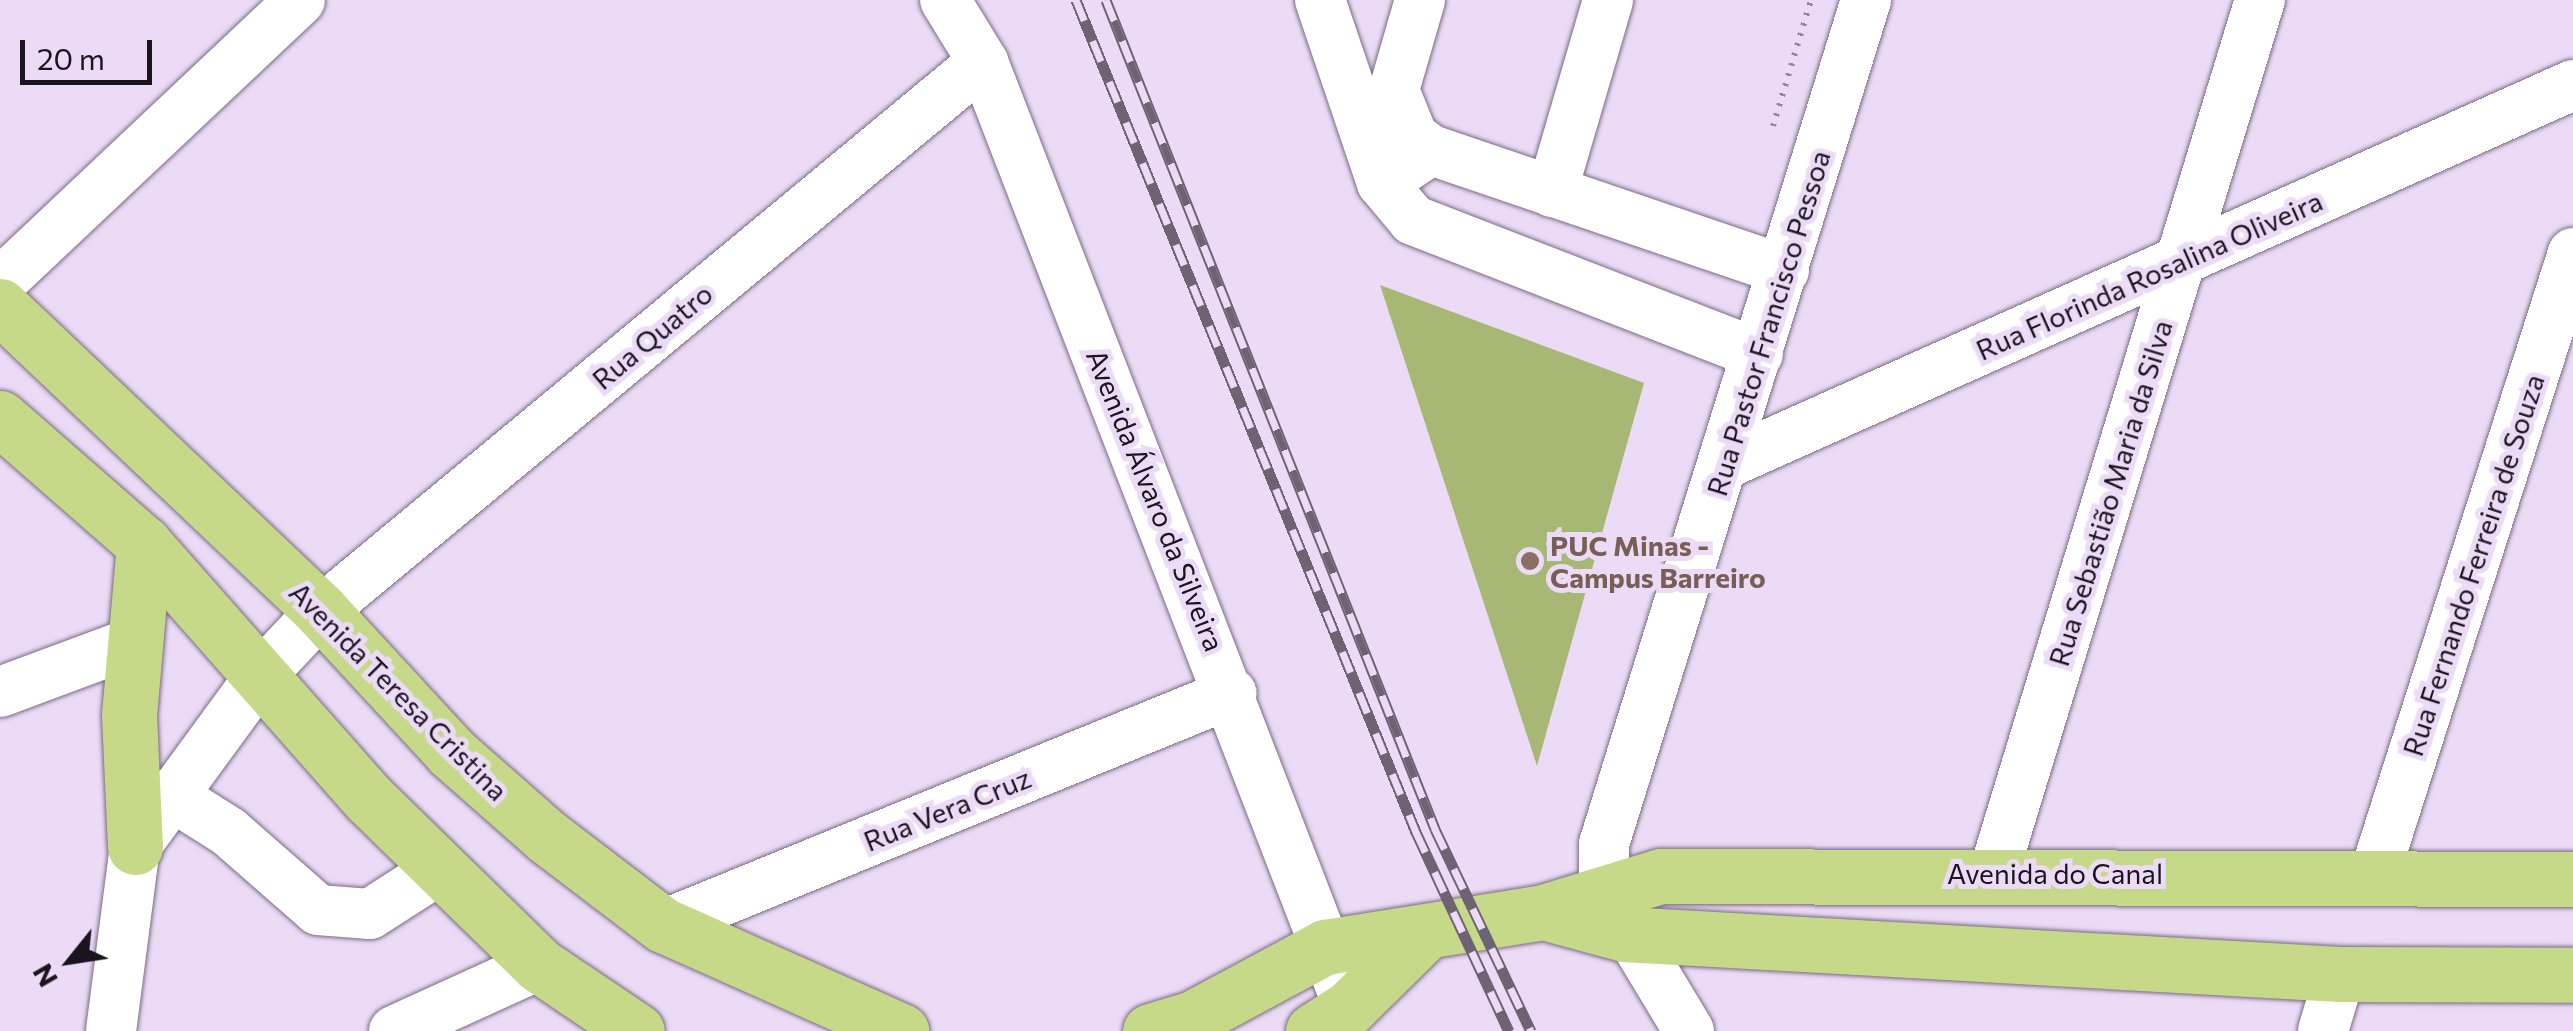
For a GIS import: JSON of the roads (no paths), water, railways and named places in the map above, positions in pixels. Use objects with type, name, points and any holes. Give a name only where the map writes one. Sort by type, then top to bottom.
[{"type":"main road","name":"Avenida Teresa Cristina","points":[[0,306],[321,611],[452,754],[663,925],[901,1031]]},
{"type":"main road","points":[[0,418],[144,544],[440,869],[539,965],[637,1031]]},
{"type":"main road","points":[[134,847],[132,643],[144,544]]},
{"type":"main road","name":"Avenida do Canal","points":[[1614,912],[1661,876],[1994,872],[2573,879]]},
{"type":"main road","name":"Avenida do Canal","points":[[1426,932],[1543,912],[1614,912],[2340,974],[2573,975]]},
{"type":"main road","points":[[1150,1031],[1193,1018],[1325,947],[1426,932]]},
{"type":"main road","points":[[1331,1019],[1426,932]]},
{"type":"street","points":[[0,283],[300,0]]},
{"type":"street","name":"Avenida Álvaro da Silveira","points":[[945,0],[982,62],[1232,693],[1325,947],[1331,1019]]},
{"type":"street","points":[[1320,0],[1382,183],[1413,220],[1758,354]]},
{"type":"street","points":[[1420,0],[1394,90],[1413,138],[1431,150],[1784,270]]},
{"type":"street","points":[[1552,192],[1608,0]]},
{"type":"street","name":"Rua Pastor Francisco Pessoa","points":[[1614,912],[1604,844],[1726,464],[1866,0]]},
{"type":"street","name":"Rua Sebastião Maria da Silva","points":[[1994,872],[2260,0]]},
{"type":"street","name":"Rua Quatro","points":[[134,847],[169,794],[260,675],[321,611],[982,62]]},
{"type":"street","name":"Rua Florinda Rosalina Oliveira","points":[[1726,464],[2573,85]]},
{"type":"street","points":[[1382,183],[1431,150]]},
{"type":"street","name":"Rua Fernando Ferreira de Souza","points":[[2374,876],[2573,254]]},
{"type":"street","points":[[0,692],[132,643]]},
{"type":"street","name":"Rua Vera Cruz","points":[[663,925],[1232,693]]},
{"type":"street","points":[[169,794],[229,832],[318,910],[370,914],[440,869]]},
{"type":"street","points":[[111,1031],[134,847]]},
{"type":"street","points":[[1614,912],[1689,1031]]},
{"type":"street","points":[[394,1031],[539,965]]},
{"type":"street","points":[[2323,1031],[2340,974]]},
{"type":"railway","points":[[1076,0],[1416,832],[1509,1031]]},
{"type":"railway","points":[[1106,0],[1435,829],[1531,1031]]},
{"type":"place","name":"PUC Minas - Campus Barreiro","points":[[1530,561]]}]
